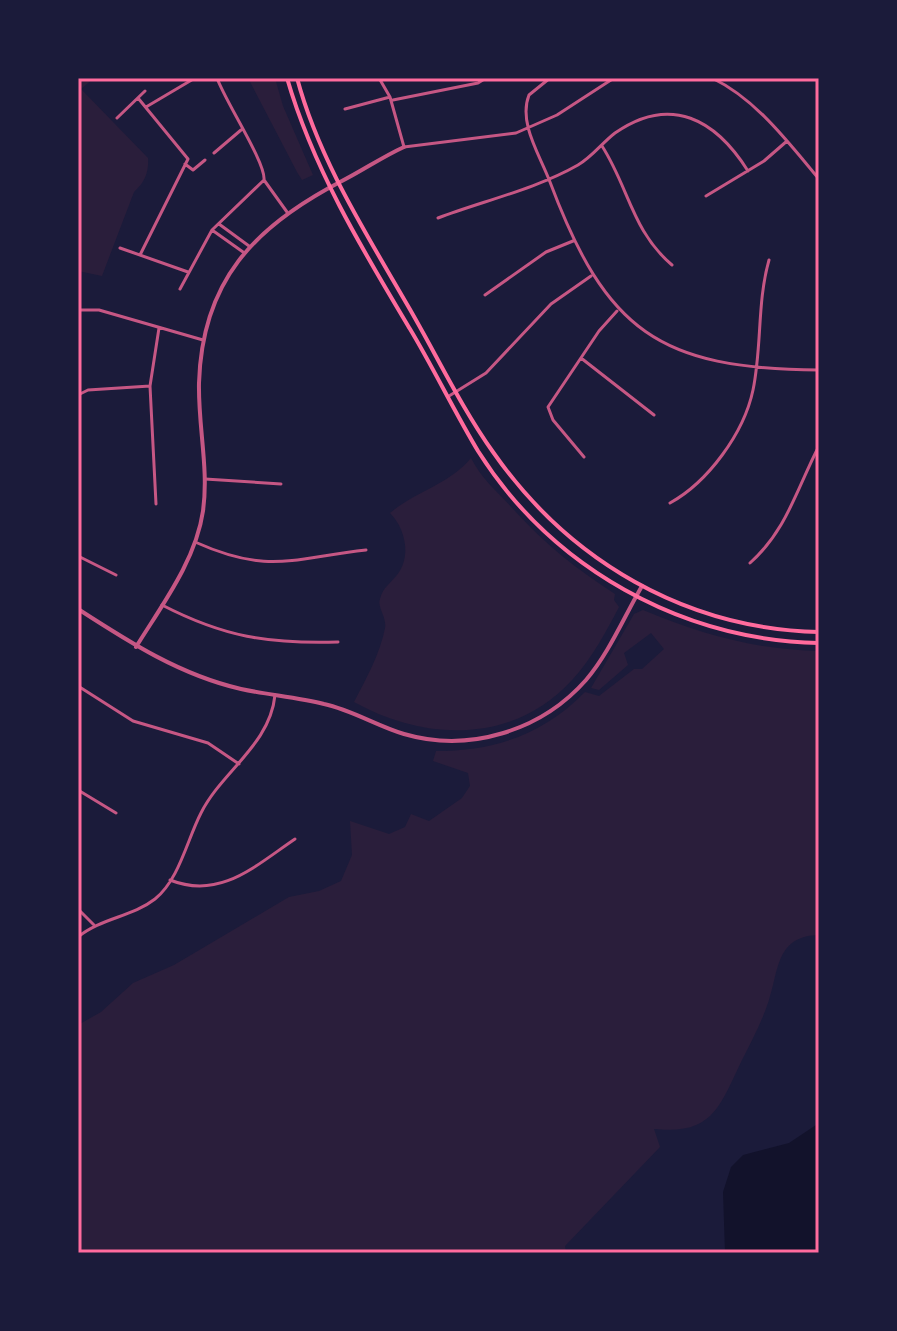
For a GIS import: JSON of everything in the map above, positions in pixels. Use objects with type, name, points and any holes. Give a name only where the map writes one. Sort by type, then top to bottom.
[{"type":"main road","points":[[287,78],[306,134],[329,187],[479,451],[531,517],[575,557],[636,596],[674,614],[730,632],[819,643]]},
{"type":"main road","points":[[297,78],[311,122],[339,183],[491,449],[538,510],[594,558],[642,586],[720,619],[771,629],[819,632]]},
{"type":"street","points":[[146,107],[195,78]]},
{"type":"street","points":[[217,78],[263,166],[264,180],[287,212]]},
{"type":"street","points":[[379,78],[391,99],[404,147]]},
{"type":"street","points":[[345,109],[478,83],[486,78]]},
{"type":"street","points":[[550,78],[529,95],[525,110],[529,128],[573,241],[592,276],[618,310],[683,352],[715,363],[754,369],[819,370]]},
{"type":"street","points":[[136,647],[195,542],[203,511],[199,384],[203,340],[220,291],[243,252],[287,212],[404,147],[438,140],[494,138],[529,128],[614,78]]},
{"type":"street","points":[[712,78],[735,91],[787,141],[819,179]]},
{"type":"street","points":[[117,118],[145,91]]},
{"type":"street","points":[[138,98],[187,153],[185,164],[140,255]]},
{"type":"street","points":[[438,218],[576,166],[601,145],[641,120],[656,115],[685,116],[719,132],[748,171]]},
{"type":"street","points":[[214,153],[241,129]]},
{"type":"street","points":[[706,196],[748,171],[787,141]]},
{"type":"street","points":[[601,145],[618,171],[646,239],[672,265]]},
{"type":"street","points":[[185,164],[193,170],[205,160]]},
{"type":"street","points":[[180,289],[212,230],[264,180]]},
{"type":"street","points":[[218,223],[249,246]]},
{"type":"street","points":[[212,230],[243,252]]},
{"type":"street","points":[[485,295],[546,252],[573,241]]},
{"type":"street","points":[[120,248],[188,272]]},
{"type":"street","points":[[670,503],[694,489],[744,417],[754,388],[763,280],[769,260]]},
{"type":"street","points":[[449,396],[501,360],[551,304],[592,276]]},
{"type":"street","points":[[78,310],[99,310],[203,340]]},
{"type":"street","points":[[584,457],[553,420],[548,407],[618,310]]},
{"type":"street","points":[[156,504],[150,386],[159,328]]},
{"type":"street","points":[[581,358],[654,415]]},
{"type":"street","points":[[78,395],[88,390],[150,386]]},
{"type":"street","points":[[750,563],[772,543],[786,522],[819,446]]},
{"type":"street","points":[[204,479],[281,484]]},
{"type":"street","points":[[195,542],[230,556],[274,564],[366,550]]},
{"type":"street","points":[[78,556],[116,575]]},
{"type":"street","points":[[78,609],[136,647],[206,678],[330,705],[424,738],[450,741],[499,735],[543,716],[581,685],[600,661],[642,586]]},
{"type":"street","points":[[162,605],[233,636],[272,642],[338,642]]},
{"type":"street","points":[[78,686],[133,721],[208,743],[239,764]]},
{"type":"street","points":[[78,937],[94,925],[144,906],[158,897],[170,880],[207,802],[239,764],[269,719],[275,695]]},
{"type":"street","points":[[78,790],[116,813]]},
{"type":"street","points":[[170,880],[197,888],[221,885],[295,839]]},
{"type":"street","points":[[78,909],[94,925]]},
{"type":"shaded area","points":[[78,78],[94,78],[81,89],[148,158],[146,176],[134,192],[102,276],[78,271]]},
{"type":"shaded area","points":[[248,78],[275,78],[283,106],[313,175],[302,180]]},
{"type":"shaded area","points":[[471,458],[486,480],[526,522],[562,555],[615,594],[614,600],[619,607],[592,654],[573,679],[550,700],[524,716],[468,730],[410,724],[354,702],[383,638],[385,624],[379,602],[381,595],[397,575],[404,559],[403,534],[390,513],[443,481]]},
{"type":"shaded area","points":[[643,610],[729,639],[773,648],[819,651],[819,935],[794,941],[787,948],[760,1024],[726,1093],[711,1115],[689,1128],[654,1129],[660,1147],[565,1246],[566,1253],[78,1253],[78,1025],[101,1012],[133,983],[174,965],[289,897],[319,891],[341,881],[352,855],[350,821],[389,834],[405,827],[411,814],[429,821],[462,798],[470,786],[468,773],[433,761],[436,751],[478,748],[516,738],[552,719],[585,692],[599,696],[634,669],[642,669],[664,649],[651,633],[624,653],[628,665],[599,690],[591,688],[634,614]]},
{"type":"shaded area","points":[[819,1123],[819,1253],[725,1253],[723,1192],[731,1167],[743,1155],[789,1143]]}]
